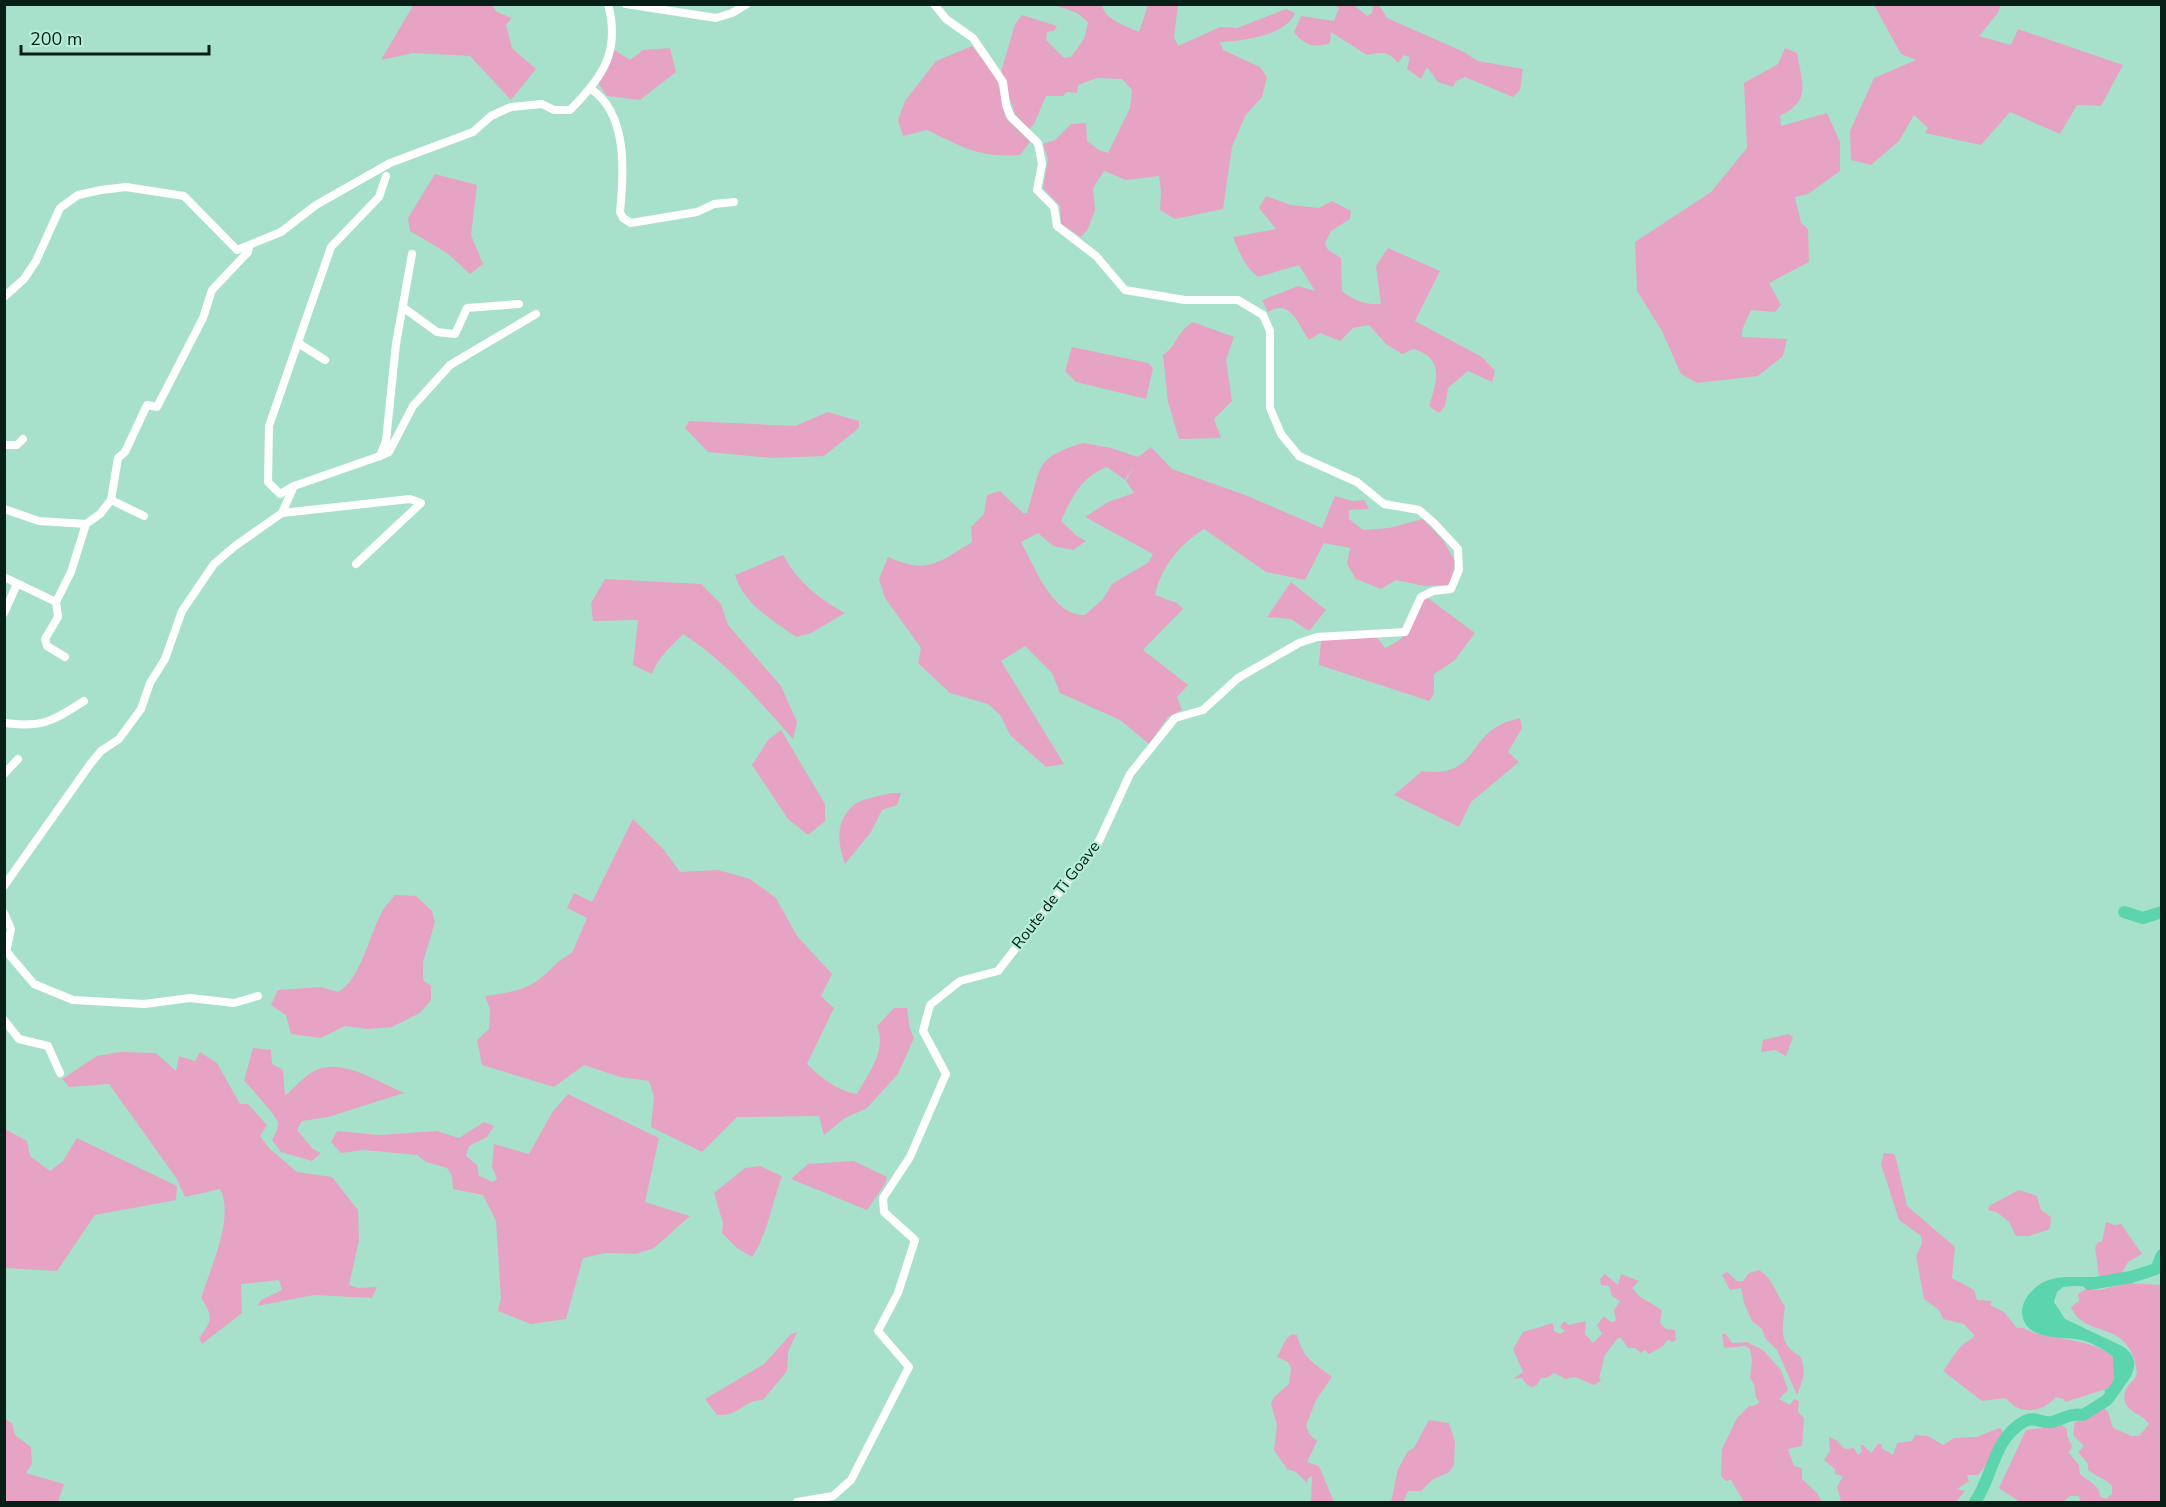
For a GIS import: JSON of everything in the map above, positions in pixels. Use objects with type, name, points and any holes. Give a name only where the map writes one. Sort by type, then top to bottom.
[{"type":"street","points":[[4,297],[30,270],[53,228],[60,208],[78,195],[126,187],[184,196],[237,250],[281,232],[316,205],[390,163],[473,132],[491,116],[511,107],[542,104],[554,110],[570,110],[591,89],[606,66],[610,54],[612,31],[608,4]]},
{"type":"street","points":[[626,4],[716,18],[732,13],[747,4]]},
{"type":"street","name":"Route de Ti Goave","points":[[797,1503],[833,1496],[851,1480],[909,1367],[878,1331],[898,1293],[915,1240],[884,1212],[883,1198],[910,1157],[946,1074],[922,1031],[930,1005],[960,981],[998,972],[1099,841],[1130,774],[1175,718],[1203,710],[1238,678],[1299,643],[1317,637],[1404,632],[1421,597],[1433,591],[1451,589],[1459,570],[1458,549],[1419,510],[1384,504],[1357,482],[1299,456],[1281,434],[1270,408],[1270,332],[1263,315],[1238,300],[1185,300],[1125,290],[1096,256],[1057,226],[1054,207],[1036,190],[1042,164],[1038,143],[1011,117],[1006,105],[1003,82],[973,38],[946,19],[934,4]]},
{"type":"street","points":[[591,89],[602,96],[621,141],[620,212],[623,218],[631,223],[697,212],[714,204],[734,202]]},
{"type":"street","points":[[386,176],[379,197],[331,247],[269,426],[268,482],[280,494],[294,486],[389,452],[413,406],[450,365],[536,314]]},
{"type":"street","points":[[64,657],[47,646],[45,639],[58,617],[56,602],[71,572],[86,524],[100,514],[111,500],[118,458],[125,452],[147,405],[157,407],[203,318],[212,290],[248,252],[249,246]]},
{"type":"street","points":[[380,456],[386,441],[396,344],[412,254]]},
{"type":"street","points":[[404,308],[437,332],[455,334],[467,308],[519,304]]},
{"type":"street","points":[[298,343],[325,360]]},
{"type":"street","points":[[4,445],[16,445],[23,438]]},
{"type":"street","points":[[4,886],[91,763],[101,751],[119,739],[141,709],[150,683],[165,659],[182,611],[214,564],[282,513],[294,486]]},
{"type":"street","points":[[282,513],[410,499],[421,504],[356,564]]},
{"type":"street","points":[[111,500],[144,516]]},
{"type":"street","points":[[4,509],[39,521],[86,524]]},
{"type":"street","points":[[4,577],[56,602]]},
{"type":"street","points":[[4,613],[17,584]]},
{"type":"street","points":[[4,723],[30,725],[47,723],[84,701]]},
{"type":"street","points":[[4,774],[18,759]]},
{"type":"street","points":[[4,913],[11,928],[5,954],[34,984],[73,999],[144,1004],[190,998],[234,1003],[258,996]]},
{"type":"street","points":[[4,1020],[19,1039],[48,1046],[60,1073]]},
{"type":"shaded area","points":[[414,4],[492,5],[497,12],[512,18],[506,25],[512,48],[536,69],[511,100],[470,56],[413,53],[381,60]]},
{"type":"shaded area","points":[[1055,5],[1102,5],[1112,19],[1139,32],[1148,5],[1178,5],[1174,37],[1178,46],[1220,27],[1237,28],[1286,9],[1295,13],[1290,21],[1273,32],[1262,36],[1220,42],[1223,50],[1260,67],[1267,77],[1262,97],[1245,116],[1232,147],[1223,209],[1175,219],[1160,210],[1159,176],[1126,180],[1104,171],[1093,188],[1095,210],[1088,229],[1081,237],[1061,224],[1060,206],[1043,188],[1048,159],[1043,144],[1055,140],[1071,124],[1086,123],[1087,141],[1099,150],[1108,153],[1130,108],[1132,90],[1122,79],[1097,78],[1078,85],[1077,93],[1067,92],[1063,96],[1046,96],[1029,130],[1015,114],[1001,72],[1015,24],[1022,15],[1057,26],[1054,31],[1047,32],[1046,40],[1064,58],[1071,57],[1084,39],[1088,22],[1077,13]]},
{"type":"shaded area","points":[[1334,5],[1354,5],[1367,16],[1372,13],[1373,5],[1379,5],[1387,18],[1464,52],[1478,61],[1523,69],[1520,90],[1513,97],[1465,77],[1456,81],[1453,87],[1438,82],[1427,67],[1421,79],[1407,69],[1410,57],[1404,55],[1398,63],[1384,53],[1367,55],[1331,32],[1330,43],[1314,46],[1302,40],[1294,32],[1301,16],[1334,21],[1339,8]]},
{"type":"shaded area","points":[[1874,5],[2001,5],[1997,14],[1979,36],[2011,45],[2018,29],[2123,65],[2101,106],[2077,105],[2060,134],[2010,112],[1981,145],[1925,133],[1928,128],[1914,115],[1899,141],[1871,165],[1851,160],[1850,131],[1874,78],[1916,60],[1901,54]]},
{"type":"shaded area","points":[[972,46],[997,78],[1005,117],[1030,142],[1020,155],[982,153],[927,130],[903,136],[898,120],[905,101],[936,61]]},
{"type":"shaded area","points":[[670,48],[676,72],[640,100],[607,96],[598,83],[613,49],[630,60],[643,50]]},
{"type":"shaded area","points":[[1785,48],[1797,53],[1802,90],[1797,104],[1780,116],[1781,126],[1827,113],[1840,142],[1840,171],[1808,194],[1795,197],[1801,223],[1808,229],[1809,262],[1769,283],[1781,305],[1775,312],[1751,310],[1742,330],[1742,337],[1787,339],[1783,356],[1758,376],[1697,383],[1681,374],[1662,331],[1637,291],[1635,242],[1711,192],[1747,148],[1744,83],[1778,64]]},
{"type":"shaded area","points":[[435,174],[477,185],[471,235],[483,264],[470,274],[447,253],[410,231],[408,218]]},
{"type":"shaded area","points":[[1266,196],[1291,205],[1319,208],[1332,201],[1351,211],[1350,219],[1331,231],[1325,243],[1328,250],[1341,258],[1342,291],[1356,300],[1381,304],[1376,266],[1388,248],[1440,271],[1415,321],[1482,357],[1495,371],[1492,382],[1468,371],[1448,388],[1445,406],[1439,413],[1429,406],[1436,372],[1430,358],[1423,353],[1413,349],[1402,354],[1386,344],[1369,325],[1353,328],[1340,341],[1320,333],[1309,340],[1288,311],[1283,308],[1268,312],[1262,300],[1298,286],[1315,291],[1299,265],[1258,277],[1249,269],[1240,254],[1233,237],[1276,229],[1259,208]]},
{"type":"shaded area","points":[[1193,322],[1234,337],[1226,360],[1232,401],[1214,419],[1221,438],[1179,439],[1168,402],[1163,355]]},
{"type":"shaded area","points":[[1072,347],[1148,363],[1153,368],[1146,399],[1076,382],[1065,371]]},
{"type":"shaded area","points":[[828,412],[859,421],[859,428],[824,456],[773,458],[708,452],[685,428],[689,421],[795,426]]},
{"type":"shaded area","points":[[1083,443],[1111,448],[1138,457],[1151,447],[1172,469],[1245,495],[1322,528],[1335,496],[1353,501],[1364,500],[1369,509],[1349,510],[1349,519],[1363,530],[1389,528],[1423,519],[1443,540],[1455,561],[1450,585],[1424,586],[1396,580],[1381,589],[1356,579],[1347,564],[1350,548],[1324,543],[1305,580],[1266,572],[1204,529],[1173,557],[1162,575],[1155,595],[1177,603],[1183,609],[1143,650],[1188,685],[1177,697],[1182,710],[1168,717],[1149,744],[1120,720],[1060,693],[1052,673],[1025,646],[1001,661],[1064,764],[1046,767],[1010,735],[1001,716],[988,704],[950,693],[918,663],[921,648],[885,598],[879,579],[888,557],[913,565],[933,564],[972,542],[971,527],[984,514],[987,495],[1000,491],[1023,513],[1027,513],[1042,466],[1055,454]],"holes":[[[1107,467],[1125,480],[1133,467],[1126,481],[1134,493],[1108,502],[1085,517],[1153,554],[1149,562],[1112,584],[1103,599],[1085,615],[1073,613],[1063,608],[1054,599],[1021,542],[1038,533],[1053,546],[1073,550],[1086,541],[1061,521],[1079,488],[1091,476]]]},
{"type":"shaded area","points":[[783,555],[810,589],[845,613],[811,633],[796,637],[760,611],[745,595],[735,575]]},
{"type":"shaded area","points":[[605,579],[701,584],[721,604],[728,625],[781,686],[797,722],[793,739],[755,696],[728,670],[683,634],[661,657],[652,674],[633,665],[638,620],[593,621],[591,603]]},
{"type":"shaded area","points":[[1291,582],[1326,610],[1309,631],[1291,619],[1267,617]]},
{"type":"shaded area","points":[[1425,596],[1475,633],[1455,660],[1434,674],[1434,694],[1429,701],[1319,665],[1321,639],[1376,636],[1385,648],[1394,644],[1406,633]]},
{"type":"shaded area","points":[[1520,718],[1522,728],[1508,752],[1519,762],[1471,802],[1459,827],[1394,795],[1422,771],[1440,772],[1462,763],[1491,731],[1504,723]]},
{"type":"shaded area","points":[[781,730],[825,804],[825,821],[808,835],[788,819],[752,765],[768,740]]},
{"type":"shaded area","points":[[891,793],[901,793],[897,805],[882,810],[871,832],[845,864],[840,832],[848,811],[858,802]]},
{"type":"shaded area","points":[[633,819],[664,850],[680,872],[718,870],[750,879],[776,898],[797,936],[832,974],[821,996],[834,1008],[807,1064],[830,1083],[857,1094],[878,1052],[880,1035],[877,1026],[894,1008],[907,1008],[910,1029],[914,1038],[898,1074],[867,1108],[845,1118],[824,1135],[819,1116],[737,1117],[702,1152],[651,1127],[654,1097],[649,1081],[620,1077],[584,1065],[554,1087],[482,1065],[477,1040],[489,1029],[490,1009],[485,996],[515,991],[536,982],[572,953],[587,918],[567,908],[574,893],[592,902]]},
{"type":"shaded area","points":[[395,895],[416,896],[432,911],[435,922],[423,962],[423,980],[431,986],[431,1000],[420,1013],[392,1027],[368,1029],[345,1026],[321,1038],[291,1034],[286,1015],[271,1005],[278,990],[321,987],[338,992],[346,986],[359,967],[378,919]]},
{"type":"shaded area","points":[[1788,1034],[1793,1037],[1786,1056],[1775,1050],[1761,1052],[1763,1040]]},
{"type":"shaded area","points":[[253,1048],[271,1050],[272,1064],[283,1070],[285,1096],[302,1079],[325,1067],[347,1069],[404,1093],[328,1117],[302,1121],[297,1130],[313,1149],[321,1153],[312,1161],[281,1152],[272,1140],[278,1122],[263,1101],[244,1081]]},
{"type":"shaded area","points":[[120,1052],[156,1053],[176,1071],[179,1056],[195,1061],[200,1052],[217,1063],[240,1104],[248,1104],[267,1125],[260,1136],[269,1148],[297,1172],[332,1177],[358,1210],[359,1240],[349,1285],[358,1288],[377,1287],[372,1298],[314,1295],[257,1306],[261,1300],[282,1290],[279,1280],[241,1284],[242,1313],[202,1344],[199,1338],[209,1323],[210,1315],[201,1298],[220,1243],[225,1214],[220,1189],[185,1197],[177,1179],[109,1084],[69,1087],[62,1079],[97,1056]]},
{"type":"shaded area","points":[[568,1094],[659,1138],[645,1202],[690,1216],[654,1248],[636,1254],[605,1253],[583,1258],[566,1319],[531,1324],[498,1311],[501,1298],[496,1221],[483,1195],[453,1189],[452,1176],[447,1168],[426,1162],[417,1155],[364,1150],[341,1153],[331,1142],[337,1131],[379,1135],[437,1131],[459,1138],[484,1122],[494,1126],[487,1137],[469,1146],[466,1156],[477,1165],[479,1176],[493,1182],[497,1179],[492,1167],[494,1144],[529,1154],[553,1111]]},
{"type":"shaded area","points":[[5,1129],[27,1141],[30,1156],[50,1171],[63,1161],[77,1138],[177,1186],[176,1200],[95,1215],[57,1271],[5,1268]]},
{"type":"shaded area","points":[[1884,1153],[1894,1154],[1896,1158],[1907,1206],[1955,1247],[1952,1278],[1974,1290],[1977,1300],[1992,1301],[1990,1305],[2004,1312],[2017,1328],[2095,1346],[2107,1353],[2115,1361],[2116,1373],[2109,1388],[2065,1402],[2064,1399],[2056,1397],[2047,1405],[2027,1410],[2016,1407],[2005,1398],[1982,1401],[1943,1371],[1959,1348],[1974,1335],[1964,1324],[1943,1319],[1939,1310],[1924,1299],[1916,1256],[1922,1243],[1921,1236],[1899,1220],[1881,1164]]},
{"type":"shaded area","points":[[854,1161],[887,1177],[885,1184],[867,1210],[791,1179],[808,1164]]},
{"type":"shaded area","points":[[760,1166],[782,1176],[765,1230],[752,1257],[737,1248],[722,1233],[723,1223],[714,1193],[745,1168]]},
{"type":"shaded area","points":[[2019,1190],[2037,1196],[2041,1210],[2051,1217],[2050,1229],[2029,1236],[2016,1236],[2009,1222],[1998,1213],[1988,1210],[1989,1206]]},
{"type":"shaded area","points":[[2106,1222],[2114,1225],[2121,1224],[2142,1254],[2128,1262],[2122,1273],[2103,1277],[2099,1275],[2095,1248],[2098,1242],[2102,1242]]},
{"type":"shaded area","points":[[1759,1270],[1771,1281],[1785,1306],[1783,1334],[1788,1346],[1800,1356],[1803,1367],[1803,1376],[1797,1395],[1777,1350],[1765,1338],[1762,1329],[1752,1321],[1744,1303],[1741,1288],[1730,1290],[1722,1275],[1727,1272],[1737,1281],[1743,1281],[1749,1273]]},
{"type":"shaded area","points":[[1605,1274],[1618,1285],[1621,1274],[1639,1281],[1632,1288],[1639,1296],[1662,1310],[1660,1323],[1666,1329],[1675,1330],[1676,1340],[1672,1342],[1668,1339],[1663,1346],[1649,1354],[1645,1350],[1641,1353],[1635,1348],[1628,1348],[1621,1338],[1618,1338],[1605,1355],[1599,1378],[1601,1381],[1594,1385],[1575,1377],[1566,1379],[1554,1373],[1547,1378],[1541,1378],[1537,1385],[1532,1387],[1522,1378],[1513,1379],[1523,1372],[1513,1349],[1523,1332],[1553,1323],[1554,1331],[1560,1334],[1565,1331],[1560,1327],[1564,1321],[1569,1325],[1586,1321],[1585,1334],[1593,1343],[1602,1334],[1597,1325],[1604,1316],[1611,1322],[1616,1321],[1614,1310],[1620,1301],[1612,1296],[1609,1286],[1601,1285],[1600,1279]]},
{"type":"shaded area","points":[[2065,1277],[2103,1277],[2108,1287],[2063,1287],[2057,1292],[2054,1302],[2065,1319],[2130,1352],[2134,1366],[2132,1374],[2123,1387],[2110,1399],[2104,1390],[2109,1388],[2114,1379],[2113,1357],[2085,1341],[2038,1334],[2025,1322],[2022,1308],[2030,1293],[2045,1281]]},
{"type":"shaded area","points":[[2126,1283],[2161,1285],[2161,1502],[2081,1502],[2079,1496],[2070,1496],[2063,1502],[2020,1502],[1999,1488],[2026,1430],[2062,1425],[2067,1429],[2067,1436],[2072,1446],[2069,1453],[2079,1465],[2080,1474],[2096,1486],[2100,1496],[2106,1499],[2112,1494],[2112,1486],[2088,1470],[2088,1464],[2078,1452],[2084,1446],[2073,1435],[2075,1422],[2104,1408],[2108,1412],[2113,1428],[2132,1436],[2139,1436],[2149,1424],[2129,1408],[2124,1399],[2125,1392],[2137,1373],[2133,1355],[2126,1344],[2117,1336],[2077,1317],[2071,1307],[2079,1301],[2078,1294],[2086,1289],[2100,1290]]},
{"type":"shaded area","points":[[797,1332],[788,1352],[787,1371],[763,1400],[750,1402],[732,1413],[717,1415],[705,1399],[764,1364],[791,1334]]},
{"type":"shaded area","points":[[1292,1334],[1297,1335],[1307,1356],[1332,1377],[1316,1400],[1306,1426],[1309,1434],[1317,1441],[1307,1462],[1319,1466],[1334,1502],[1311,1502],[1312,1476],[1308,1478],[1307,1483],[1296,1472],[1287,1469],[1274,1450],[1277,1425],[1271,1404],[1274,1397],[1289,1384],[1291,1368],[1288,1362],[1277,1357],[1286,1339]]},
{"type":"shaded area","points":[[1722,1334],[1726,1334],[1732,1343],[1747,1342],[1763,1350],[1781,1370],[1788,1390],[1779,1399],[1790,1405],[1794,1399],[1799,1401],[1798,1412],[1804,1418],[1802,1446],[1788,1449],[1794,1466],[1802,1468],[1802,1479],[1817,1493],[1822,1502],[1744,1502],[1731,1480],[1726,1481],[1721,1476],[1722,1449],[1737,1418],[1749,1406],[1760,1402],[1756,1398],[1754,1384],[1750,1378],[1752,1360],[1750,1349],[1745,1346],[1724,1348]]},
{"type":"shaded area","points":[[5,1419],[12,1423],[15,1435],[31,1447],[32,1464],[26,1473],[64,1484],[58,1502],[5,1502]]},
{"type":"shaded area","points":[[1429,1420],[1449,1423],[1455,1442],[1454,1465],[1448,1473],[1433,1479],[1421,1491],[1408,1491],[1403,1502],[1391,1502],[1398,1469],[1408,1451],[1414,1448]]},
{"type":"shaded area","points":[[1999,1428],[2002,1429],[2002,1435],[1995,1453],[1978,1475],[1967,1475],[1969,1481],[1957,1489],[1965,1491],[1956,1502],[1841,1502],[1837,1487],[1843,1476],[1835,1474],[1835,1469],[1824,1460],[1830,1451],[1829,1437],[1845,1449],[1854,1448],[1858,1455],[1862,1451],[1860,1445],[1871,1453],[1878,1444],[1882,1444],[1881,1448],[1893,1455],[1897,1443],[1912,1441],[1915,1435],[1928,1436],[1943,1445],[1954,1438],[1976,1437]]},
{"type":"waterway","points":[[2124,912],[2143,918],[2162,912]]},
{"type":"waterway","points":[[2089,1284],[2131,1277],[2156,1269],[2162,1255]]},
{"type":"waterway","points":[[1975,1502],[2000,1448],[2014,1428],[2029,1420],[2049,1422],[2083,1415],[2107,1400],[2118,1385]]}]
